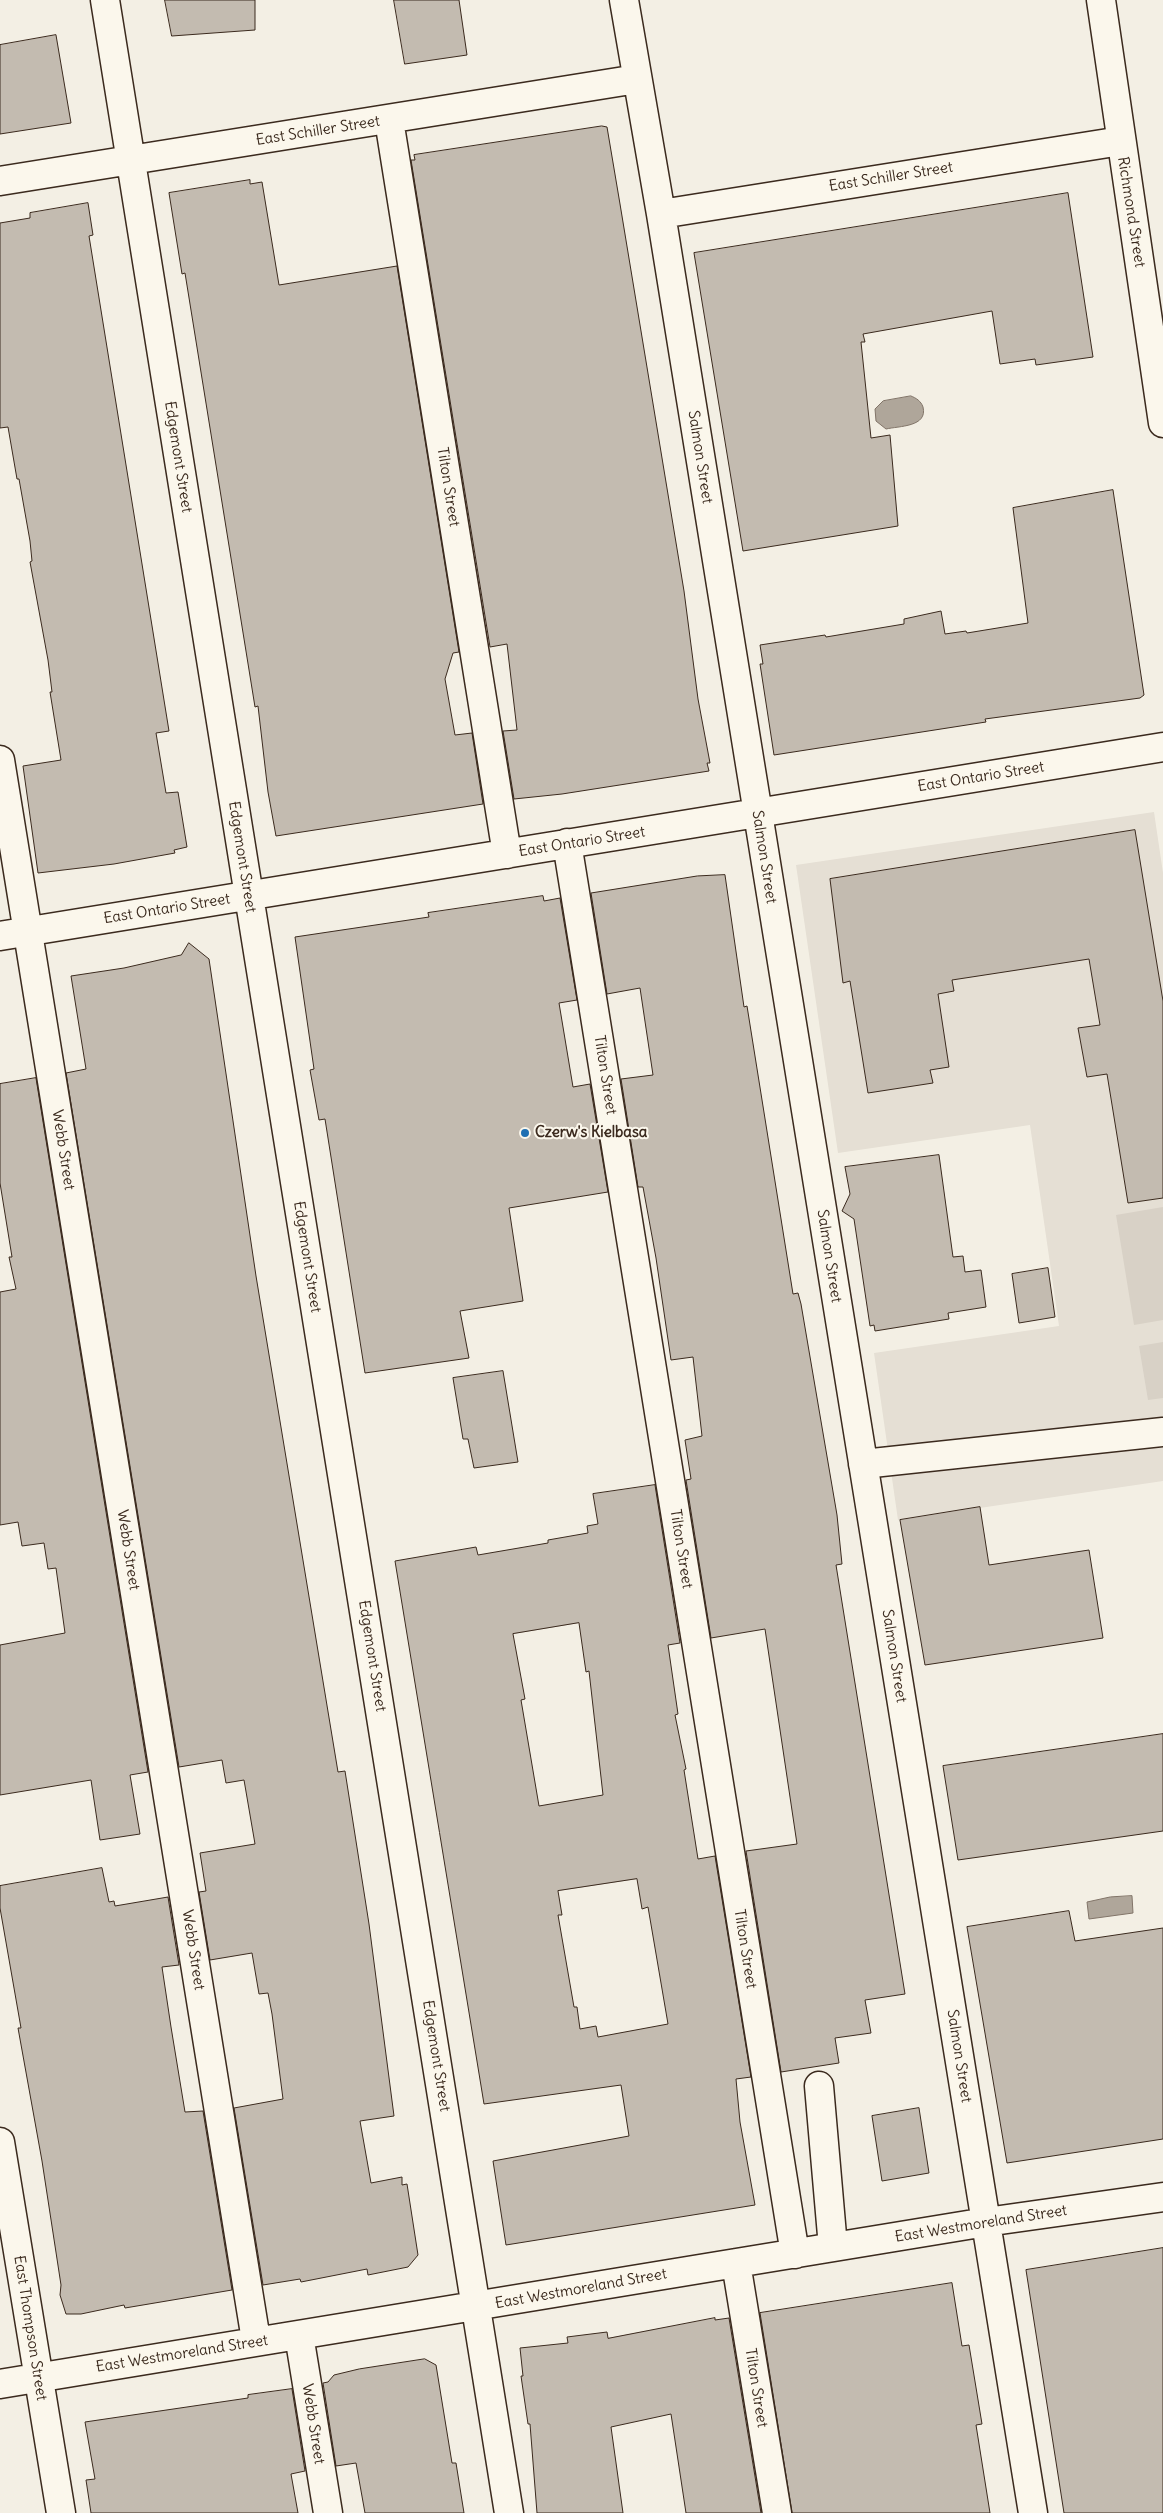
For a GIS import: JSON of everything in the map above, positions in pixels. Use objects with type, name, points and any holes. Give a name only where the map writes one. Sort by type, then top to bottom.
[{"type":"street","name":"Edgemont Street","points":[[105,0],[509,2513]]},
{"type":"street","name":"Salmon Street","points":[[624,0],[661,214],[1033,2513]]},
{"type":"street","name":"Richmond Street","points":[[1102,0],[1163,423]]},
{"type":"street","name":"East Schiller Street","points":[[0,181],[637,80]]},
{"type":"street","name":"Tilton Street","points":[[389,120],[507,854]]},
{"type":"street","name":"East Schiller Street","points":[[661,214],[1121,141]]},
{"type":"street","name":"East Ontario Street","points":[[0,936],[1163,747]]},
{"type":"street","name":"Webb Street","points":[[0,760],[256,2340]]},
{"type":"street","name":"Tilton Street","points":[[567,843],[795,2254]]},
{"type":"street","points":[[863,1464],[1163,1432]]},
{"type":"street","points":[[820,2086],[834,2247]]},
{"type":"street","name":"East Thompson Street","points":[[0,2142],[60,2513]]},
{"type":"street","name":"East Westmoreland Street","points":[[0,2384],[256,2340],[299,2335],[986,2222],[1163,2197]]},
{"type":"street","name":"Tilton Street","points":[[736,2263],[777,2513]]},
{"type":"street","name":"Webb Street","points":[[299,2335],[328,2513]]},
{"type":"shaded area","points":[[911,396],[918,400],[923,407],[923,414],[917,422],[886,429],[876,421],[875,409],[883,401]]},
{"type":"shaded area","points":[[1154,812],[1163,873],[1163,1481],[898,1520],[874,1353],[1059,1326],[1030,1125],[838,1153],[796,865]]},
{"type":"shaded area","points":[[1163,1207],[1163,1320],[1134,1325],[1116,1215]]},
{"type":"shaded area","points":[[1163,1342],[1163,1398],[1148,1400],[1139,1346]]},
{"type":"shaded area","points":[[1132,1896],[1133,1913],[1089,1919],[1087,1902],[1110,1897]]},
{"type":"building","points":[[165,0],[255,0],[255,30],[172,36]]},
{"type":"building","points":[[394,0],[459,0],[467,55],[405,64]]},
{"type":"building","points":[[56,35],[71,123],[0,134],[0,45]]},
{"type":"building","points":[[602,126],[607,127],[620,204],[684,591],[698,699],[710,763],[707,763],[709,771],[562,794],[514,799],[503,731],[517,730],[507,644],[490,647],[411,160],[415,160],[414,155]]},
{"type":"building","points":[[250,180],[250,184],[262,182],[279,285],[397,266],[459,652],[453,653],[445,679],[455,735],[472,733],[483,804],[276,836],[268,792],[258,706],[255,707],[185,273],[182,274],[169,193]]},
{"type":"building","points":[[1068,193],[1093,357],[1036,365],[1035,359],[1000,364],[992,311],[863,334],[865,342],[861,342],[871,438],[890,435],[898,526],[743,551],[694,253]]},
{"type":"building","points":[[88,203],[93,235],[89,236],[169,731],[156,733],[166,793],[178,792],[187,847],[174,850],[175,853],[114,864],[38,873],[23,766],[61,760],[50,692],[52,692],[48,660],[30,562],[32,561],[30,541],[19,479],[17,479],[8,427],[0,428],[0,223],[30,218],[30,213]]},
{"type":"building","points":[[1113,490],[1144,695],[1140,698],[985,719],[986,722],[774,755],[760,664],[763,664],[760,645],[825,635],[826,637],[904,624],[904,619],[941,611],[945,634],[966,631],[967,633],[1028,623],[1013,508]]},
{"type":"building","points":[[1135,830],[1163,1001],[1163,1198],[1128,1203],[1107,1074],[1087,1077],[1078,1028],[1100,1025],[1089,959],[952,980],[954,991],[938,994],[949,1067],[930,1070],[933,1083],[868,1093],[850,981],[843,983],[830,879]]},
{"type":"building","points":[[725,875],[744,1007],[747,1006],[793,1294],[798,1293],[801,1304],[837,1515],[842,1564],[836,1565],[905,1994],[865,2000],[871,2033],[835,2038],[839,2063],[781,2072],[746,1851],[797,1844],[765,1629],[711,1638],[686,1480],[691,1479],[685,1440],[702,1436],[693,1357],[671,1360],[656,1258],[643,1187],[638,1187],[621,1079],[653,1075],[640,988],[607,994],[591,893],[697,876]]},
{"type":"building","points":[[543,896],[544,901],[560,898],[577,1000],[559,1003],[573,1087],[590,1084],[608,1192],[509,1208],[523,1301],[460,1311],[469,1358],[365,1373],[325,1119],[319,1120],[310,1070],[314,1069],[295,937],[429,917],[428,913]]},
{"type":"building","points":[[189,943],[209,959],[256,1276],[338,1772],[345,1771],[369,1924],[394,2116],[360,2121],[371,2183],[402,2177],[402,2185],[407,2184],[418,2255],[408,2267],[368,2275],[367,2269],[301,2282],[300,2279],[263,2285],[234,2108],[283,2099],[272,2014],[268,1993],[259,1994],[252,1953],[210,1960],[199,1892],[206,1891],[200,1853],[255,1844],[244,1780],[226,1783],[222,1760],[179,1767],[66,1073],[86,1069],[71,976],[124,968],[181,955]]},
{"type":"building","points":[[36,1078],[148,1772],[130,1775],[140,1834],[100,1840],[91,1780],[0,1795],[0,1645],[65,1633],[56,1568],[48,1569],[44,1543],[22,1546],[18,1522],[0,1525],[0,1292],[16,1289],[9,1257],[12,1257],[0,1183],[0,1084]]},
{"type":"building","points":[[939,1155],[953,1257],[963,1256],[965,1272],[981,1270],[986,1307],[948,1313],[949,1319],[875,1331],[874,1325],[870,1326],[854,1219],[842,1211],[850,1194],[845,1167]]},
{"type":"building","points":[[1048,1268],[1055,1317],[1019,1323],[1012,1274]]},
{"type":"building","points":[[503,1371],[518,1462],[474,1468],[468,1439],[463,1439],[453,1378]]},
{"type":"building","points":[[655,1485],[680,1643],[668,1645],[678,1714],[675,1715],[686,1769],[684,1770],[698,1859],[715,1856],[751,2077],[736,2079],[740,2122],[755,2205],[506,2245],[493,2161],[629,2136],[621,2085],[484,2104],[395,1561],[476,1547],[478,1555],[548,1543],[548,1540],[588,1533],[587,1526],[598,1524],[593,1494]],"holes":[[[579,1623],[586,1672],[589,1671],[603,1795],[539,1806],[521,1700],[525,1699],[513,1634]],[[637,1879],[642,1909],[648,1907],[668,2024],[598,2037],[596,2026],[580,2029],[577,2007],[574,2007],[558,1915],[562,1915],[558,1891]]]},
{"type":"building","points":[[980,1507],[989,1565],[1089,1550],[1103,1638],[925,1665],[900,1520]]},
{"type":"building","points":[[1163,1734],[1163,1831],[958,1860],[943,1766]]},
{"type":"building","points":[[102,1868],[109,1902],[114,1901],[115,1906],[168,1897],[179,1965],[162,1967],[171,2027],[185,2112],[203,2111],[232,2290],[125,2308],[124,2305],[81,2314],[66,2314],[60,2295],[61,2285],[42,2161],[18,2028],[21,2028],[0,1908],[0,1886]]},
{"type":"building","points":[[1069,1911],[1075,1941],[1163,1928],[1163,2139],[1007,2163],[967,1927]]},
{"type":"building","points":[[919,2108],[929,2173],[882,2181],[872,2116]]},
{"type":"building","points":[[1163,2248],[1163,2513],[1064,2513],[1026,2270]]},
{"type":"building","points":[[952,2283],[962,2346],[969,2345],[982,2424],[976,2425],[990,2513],[792,2513],[760,2313]]},
{"type":"building","points":[[715,2318],[715,2320],[729,2318],[761,2513],[686,2513],[671,2414],[611,2427],[623,2513],[537,2513],[530,2424],[528,2424],[521,2376],[523,2376],[520,2348],[568,2343],[567,2337],[607,2332],[608,2338]]},
{"type":"building","points":[[425,2359],[436,2365],[452,2463],[456,2463],[464,2513],[365,2513],[356,2463],[336,2466],[323,2383],[328,2382],[334,2375],[359,2369]]},
{"type":"building","points":[[292,2389],[305,2471],[291,2474],[298,2513],[91,2513],[86,2480],[95,2479],[85,2422],[248,2398],[248,2395]]},
{"type":"place","name":"Czerw's Kielbasa","points":[[525,1133]]}]
